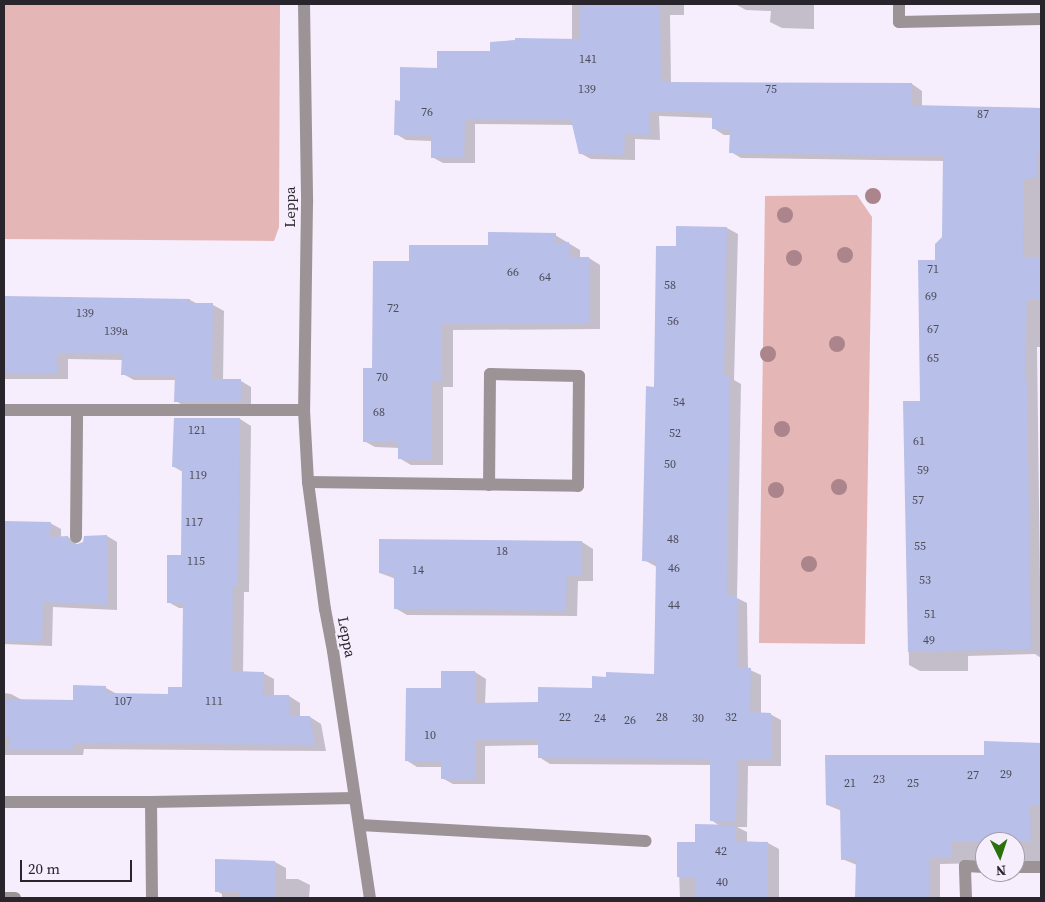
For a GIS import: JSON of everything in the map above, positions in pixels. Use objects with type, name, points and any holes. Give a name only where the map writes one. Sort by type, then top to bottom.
[{"type":"street","name":"Leppa","points":[[304,4],[307,203],[304,410],[308,482],[325,609],[356,798],[370,898]]},
{"type":"street","points":[[900,4],[899,22],[1041,19]]},
{"type":"street","points":[[308,482],[489,485],[578,486],[579,376],[490,374],[489,485]]},
{"type":"street","points":[[4,410],[304,410]]},
{"type":"street","points":[[76,536],[77,410]]},
{"type":"street","points":[[4,802],[151,802],[356,798]]},
{"type":"street","points":[[151,802],[152,898]]},
{"type":"street","points":[[360,825],[646,841]]},
{"type":"street","points":[[966,898],[966,866],[975,866]]},
{"type":"street","points":[[1025,867],[1041,867]]},
{"type":"street","points":[[4,898],[15,898]]},
{"type":"shaded area","points":[[4,4],[280,4],[279,227],[274,241],[4,239]]},
{"type":"shaded area","points":[[857,195],[872,217],[865,644],[759,643],[765,196]]},
{"type":"building","points":[[580,4],[660,4],[661,82],[912,83],[912,105],[1041,108],[1041,154],[1038,154],[1037,178],[1024,179],[1023,257],[1041,257],[1041,299],[1027,299],[1025,381],[1027,381],[1031,649],[908,652],[903,401],[920,401],[918,260],[935,260],[935,244],[942,237],[943,156],[729,153],[730,129],[712,129],[712,113],[649,111],[649,135],[625,134],[624,155],[579,154],[571,120],[465,119],[464,158],[431,158],[431,136],[394,135],[395,100],[400,101],[400,67],[437,68],[437,51],[490,51],[490,42],[515,40],[515,38],[579,39]]},
{"type":"building","points":[[676,226],[727,227],[724,376],[730,376],[727,596],[737,596],[737,667],[751,668],[750,712],[771,713],[771,760],[738,760],[736,821],[710,821],[710,759],[538,758],[538,740],[475,740],[475,779],[441,779],[441,762],[405,761],[406,688],[441,688],[441,671],[475,671],[475,703],[538,702],[538,687],[592,688],[592,676],[606,677],[606,672],[654,674],[656,562],[642,561],[646,386],[654,387],[656,246],[676,246]]},
{"type":"building","points":[[488,232],[556,233],[556,243],[569,242],[569,257],[589,257],[589,324],[442,324],[442,381],[432,381],[432,459],[398,459],[398,442],[363,442],[363,368],[372,368],[373,261],[409,261],[409,245],[488,245]]},
{"type":"building","points":[[4,296],[190,299],[190,303],[213,303],[212,379],[241,379],[241,402],[174,402],[175,375],[121,375],[122,354],[57,354],[57,373],[4,373]]},
{"type":"building","points":[[174,418],[240,418],[238,586],[233,586],[232,671],[264,672],[263,695],[289,695],[289,716],[310,716],[315,745],[73,743],[73,750],[10,749],[10,737],[4,737],[4,699],[73,700],[73,685],[106,686],[106,693],[168,694],[168,687],[182,687],[183,603],[167,603],[167,555],[181,555],[182,467],[172,467]]},
{"type":"building","points":[[4,521],[51,522],[50,537],[68,536],[69,541],[75,545],[83,542],[84,536],[107,535],[107,605],[43,602],[42,641],[4,641]]},
{"type":"building","points":[[379,539],[582,541],[582,575],[567,575],[566,611],[394,609],[394,574],[379,573]]},
{"type":"building","points":[[984,741],[1041,743],[1041,805],[1030,805],[1031,842],[1025,842],[1025,832],[975,832],[975,842],[952,842],[952,858],[929,858],[929,898],[855,898],[856,859],[841,860],[840,805],[826,805],[825,755],[984,755]]},
{"type":"building","points":[[695,824],[736,825],[736,841],[768,842],[768,898],[695,898],[696,878],[677,877],[677,842],[695,842]]},
{"type":"building","points":[[215,859],[275,861],[276,898],[240,898],[240,892],[215,892]]}]
